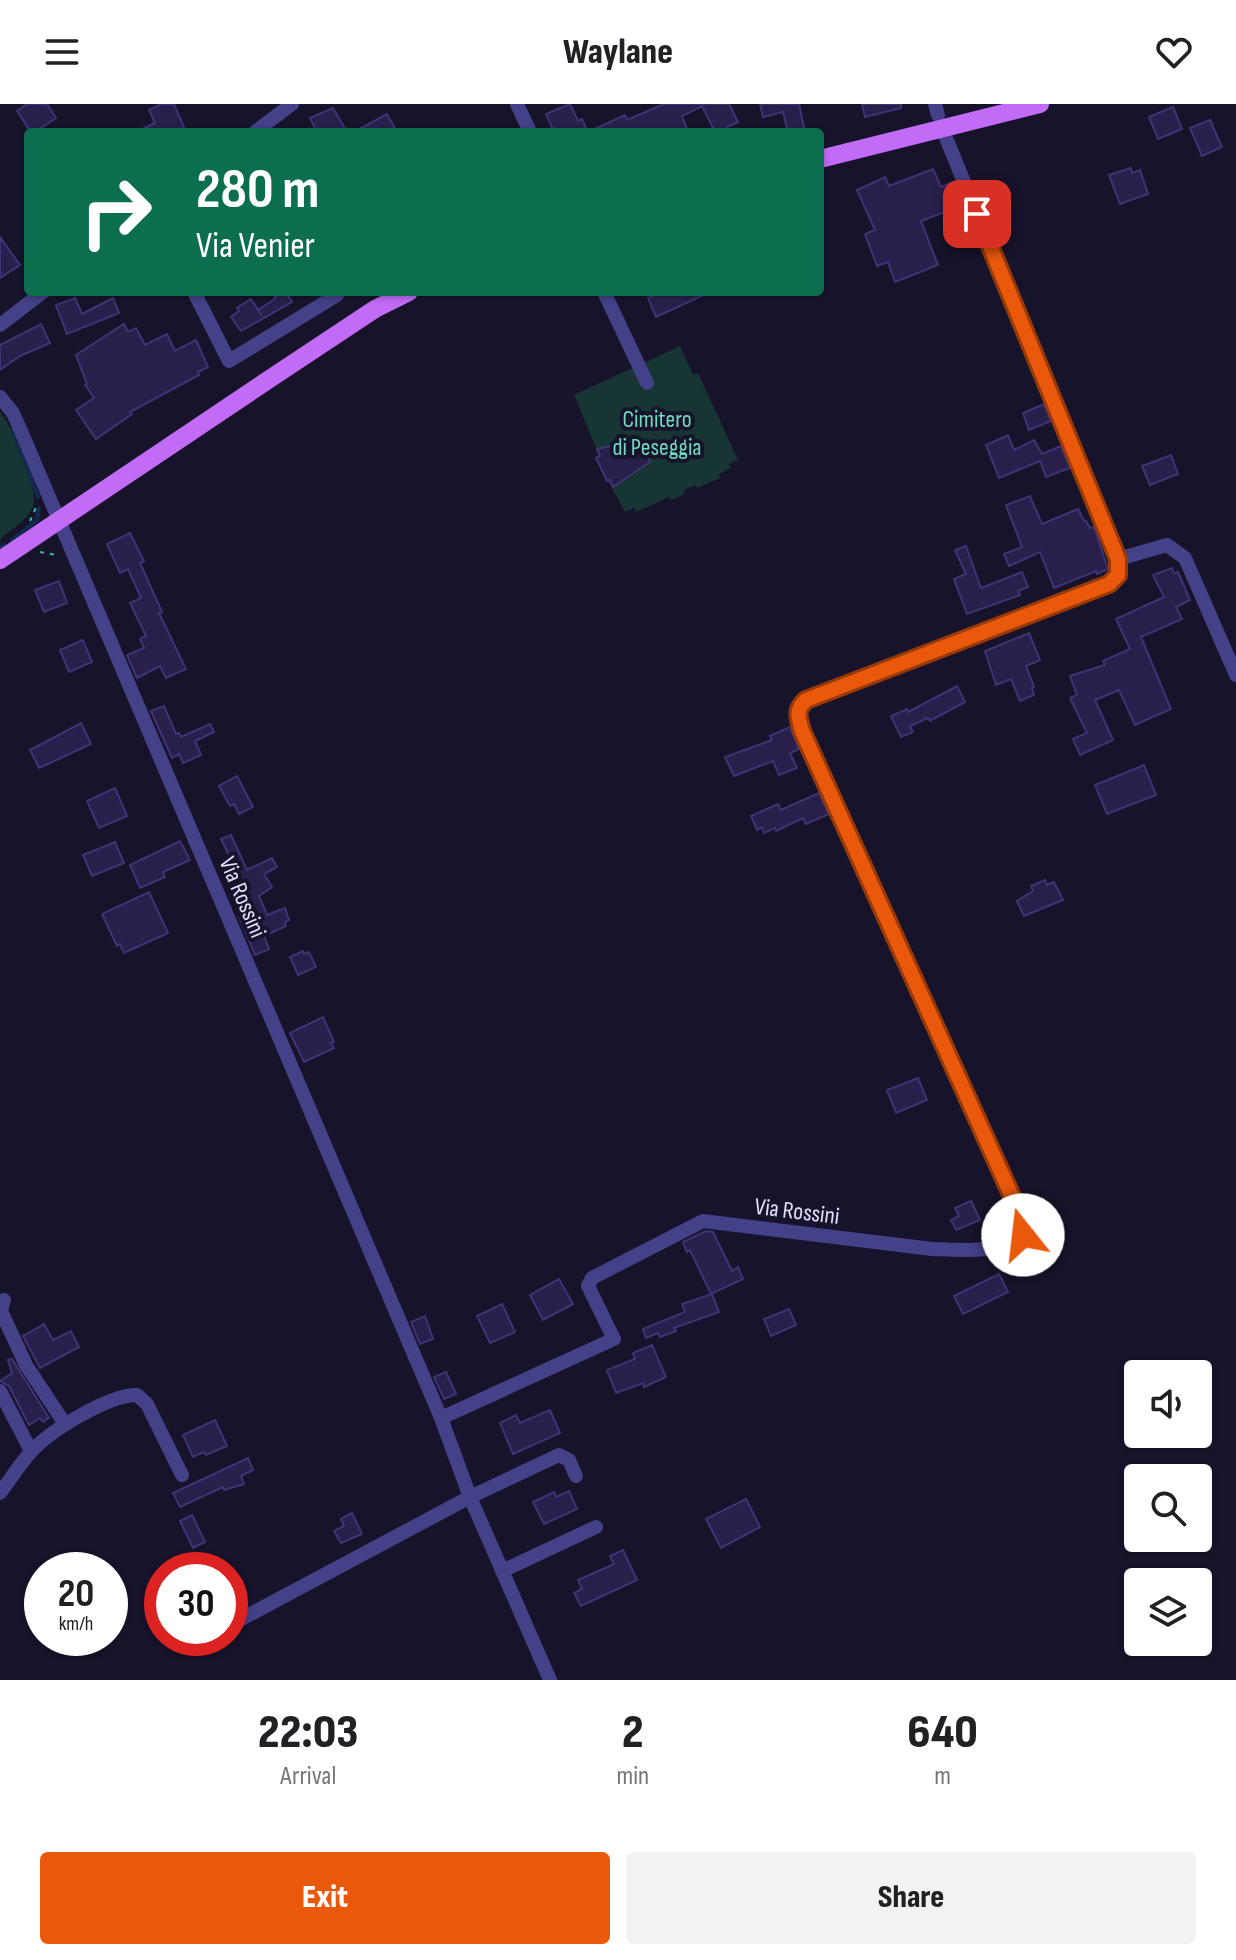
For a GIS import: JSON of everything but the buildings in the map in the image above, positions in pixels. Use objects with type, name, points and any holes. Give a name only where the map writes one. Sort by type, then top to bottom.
[{"type":"main road","points":[[824,158],[938,116],[1040,104]]},
{"type":"main road","points":[[0,560],[375,309],[401,296]]},
{"type":"street","points":[[260,128],[288,105]]},
{"type":"street","points":[[519,105],[528,128]]},
{"type":"street","points":[[938,116],[1118,559],[1167,545],[1185,558],[1236,675]]},
{"type":"street","points":[[0,325],[38,296]]},
{"type":"street","points":[[196,296],[229,361],[335,296]]},
{"type":"street","points":[[606,296],[647,383]]},
{"type":"street","name":"Via Rossini","points":[[0,397],[13,413],[550,1680]]},
{"type":"street","name":"Via Rossini","points":[[441,1418],[614,1339],[588,1286],[592,1278],[703,1221],[932,1249],[969,1250],[1014,1243],[1023,1235],[1019,1212],[797,714],[799,706],[806,700],[1109,584],[1118,575],[1118,559]]},
{"type":"street","points":[[4,1300],[1,1311],[26,1365],[65,1424]]},
{"type":"street","points":[[0,1391],[31,1451]]},
{"type":"street","points":[[2,1483],[31,1451],[65,1424],[125,1395],[137,1395],[147,1404],[182,1475]]},
{"type":"street","points":[[248,1615],[470,1497],[559,1455],[569,1460],[576,1476]]},
{"type":"street","points":[[502,1571],[596,1527]]},
{"type":"green space","name":"Cimitero di Peseggia","points":[[680,346],[693,375],[698,373],[738,460],[719,474],[720,478],[697,488],[695,485],[671,500],[669,497],[636,512],[634,508],[625,512],[596,458],[599,455],[574,395]]},
{"type":"green space","points":[[0,411],[23,458],[34,498],[30,512],[1,538],[0,545]]},
{"type":"waterway","points":[[13,430],[38,497]]},
{"type":"waterway","points":[[12,540],[37,520],[39,508]]},
{"type":"waterway","points":[[0,548],[4,545]]},
{"type":"route","points":[[977,214],[1118,559],[1118,575],[1109,584],[806,700],[799,706],[797,714],[1019,1212],[1023,1235]]}]
